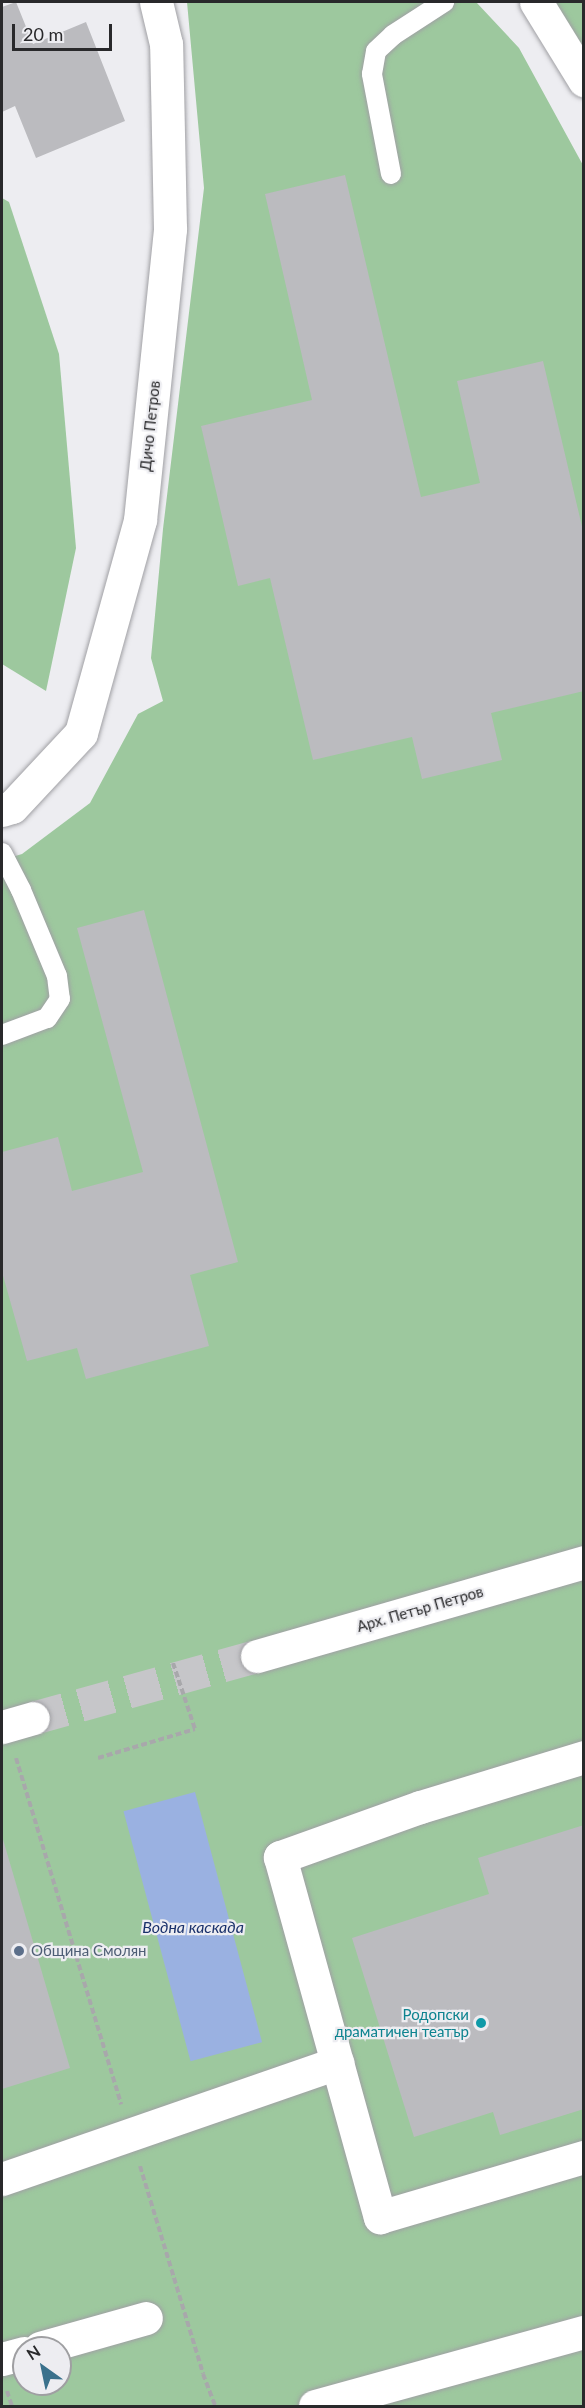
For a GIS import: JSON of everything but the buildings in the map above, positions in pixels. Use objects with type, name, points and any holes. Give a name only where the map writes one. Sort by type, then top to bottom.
[{"type":"street","name":"Дичо Петров","points":[[2,810],[12,807],[81,733],[140,520],[170,229],[166,44],[156,2]]},
{"type":"street","points":[[536,2],[584,80]]},
{"type":"street","name":"Арх. Петър Петров","points":[[257,1656],[584,1562]]},
{"type":"street","points":[[584,1757],[420,1807],[280,1857],[380,2217],[584,2157]]},
{"type":"street","points":[[2,2179],[337,2063]]},
{"type":"street","points":[[72,2339],[146,2318]]},
{"type":"street","points":[[315,2406],[584,2332]]},
{"type":"lane","points":[[391,174],[372,74],[376,51],[393,35],[444,2]]},
{"type":"lane","points":[[2,853],[21,890],[57,976],[60,999],[47,1018],[2,1035]]},
{"type":"path","points":[[98,1758],[195,1728],[173,1663]]},
{"type":"path","points":[[14,1724],[130,2134],[203,2374],[215,2406]]},
{"type":"green space","points":[[187,2],[476,2],[519,48],[584,167],[583,2406],[2,2406],[2,860],[22,854],[90,803],[138,714],[163,701],[151,658],[163,529],[204,188]]},
{"type":"green space","points":[[523,2],[583,2],[583,77]]},
{"type":"green space","points":[[2,198],[9,202],[59,354],[76,548],[46,691],[2,664]]},
{"type":"water","name":"Водна каскада","points":[[195,1792],[262,2042],[191,2061],[124,1811]]},
{"type":"tunnel","points":[[33,1718],[257,1656]]},
{"type":"place","name":"Община Смолян","points":[[19,1951]]},
{"type":"place","name":"Родопски драматичен театър","points":[[481,2023]]}]
